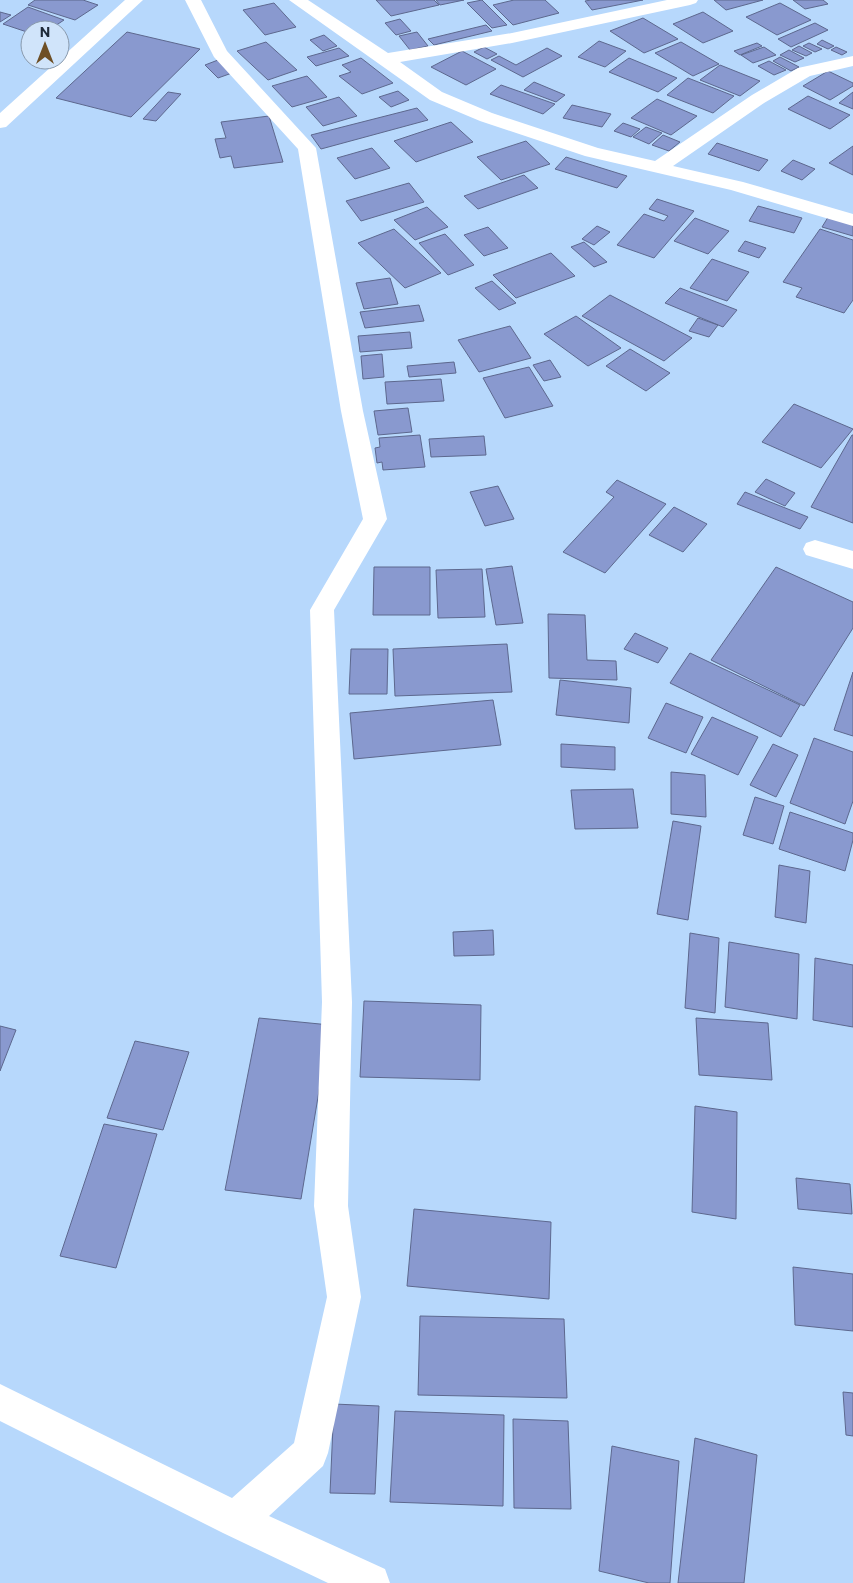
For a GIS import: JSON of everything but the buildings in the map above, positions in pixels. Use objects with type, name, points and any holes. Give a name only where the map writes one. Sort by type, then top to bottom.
[{"type":"street","points":[[0,123],[134,0]]},
{"type":"street","points":[[193,0],[220,53],[307,148],[352,411],[375,519],[322,610],[337,1002],[331,1206],[344,1297],[310,1453],[236,1520]]},
{"type":"street","points":[[297,0],[436,96],[486,117],[592,152],[736,186],[853,220]]},
{"type":"street","points":[[385,59],[512,38],[690,0]]},
{"type":"street","points":[[659,167],[758,99],[804,72],[853,61]]},
{"type":"street","points":[[815,549],[853,560]]},
{"type":"street","points":[[0,1402],[236,1520],[371,1583]]}]
